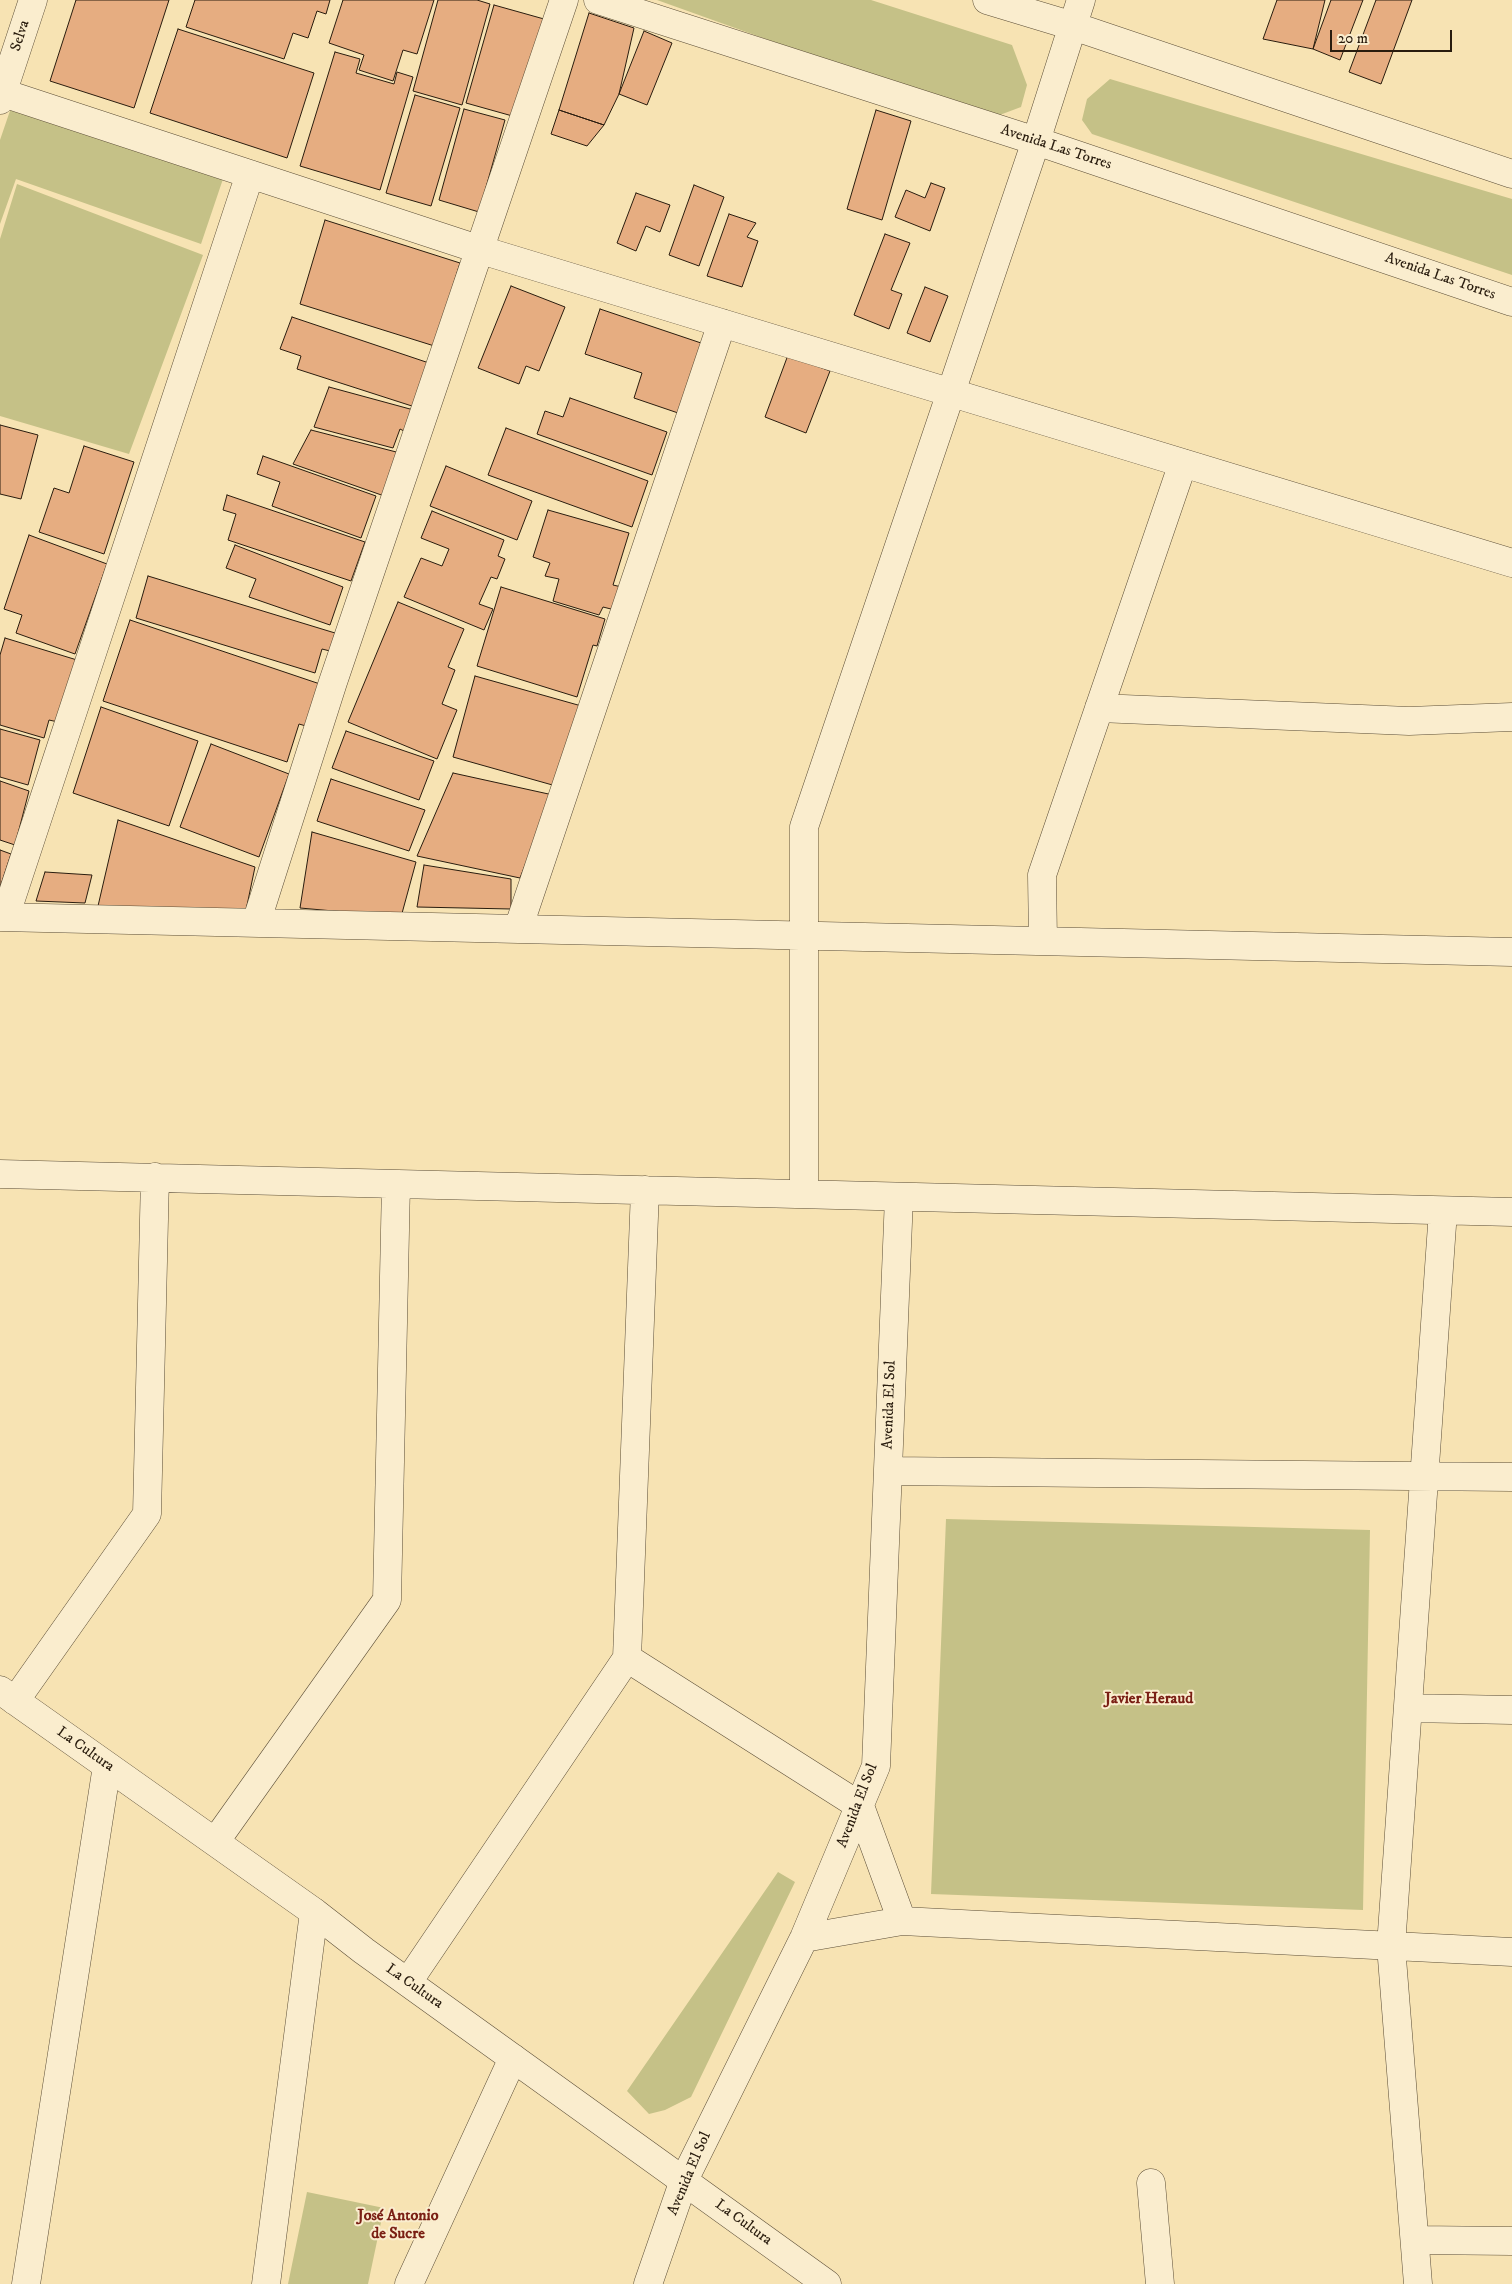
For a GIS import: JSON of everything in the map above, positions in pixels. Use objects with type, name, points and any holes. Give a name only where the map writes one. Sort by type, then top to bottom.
[{"type":"street","name":"Selva","points":[[1,95],[33,0]]},
{"type":"street","points":[[256,923],[333,682],[481,250],[564,0]]},
{"type":"street","name":"Avenida Las Torres","points":[[598,0],[1036,141],[1512,302]]},
{"type":"street","points":[[987,0],[1073,26],[1512,174]]},
{"type":"street","points":[[804,1194],[804,827],[1036,141],[1081,0]]},
{"type":"street","points":[[1,95],[481,250],[1512,563]]},
{"type":"street","points":[[250,174],[3,917],[1512,952]]},
{"type":"street","points":[[518,929],[722,323]]},
{"type":"street","points":[[1043,941],[1042,875],[1183,463]]},
{"type":"street","points":[[1099,708],[1409,721],[1512,717]]},
{"type":"street","points":[[0,1174],[1512,1212]]},
{"type":"street","points":[[8,1695],[147,1514],[155,1177]]},
{"type":"street","points":[[215,1842],[387,1600],[396,1184]]},
{"type":"street","points":[[408,1982],[627,1658],[645,1190]]},
{"type":"street","name":"Avenida El Sol","points":[[648,2284],[684,2180],[804,1938],[876,1766],[899,1197]]},
{"type":"street","points":[[1418,2284],[1391,1946],[1443,1211]]},
{"type":"street","points":[[888,1471],[1512,1477]]},
{"type":"street","points":[[627,1658],[860,1806],[902,1921]]},
{"type":"street","name":"La Cultura","points":[[8,1695],[314,1912],[827,2284]]},
{"type":"street","points":[[1408,1708],[1512,1710]]},
{"type":"street","points":[[26,2284],[107,1766]]},
{"type":"street","points":[[266,2284],[314,1912]]},
{"type":"street","points":[[804,1938],[902,1921],[1512,1952]]},
{"type":"street","points":[[409,2284],[513,2058]]},
{"type":"street","points":[[1151,2183],[1160,2284]]},
{"type":"street","points":[[1415,2240],[1512,2241]]},
{"type":"shaded area","points":[[657,0],[871,0],[1012,45],[1027,85],[1021,107],[989,119]]},
{"type":"shaded area","points":[[1110,79],[1512,199],[1512,275],[1092,134],[1082,120],[1087,99]]},
{"type":"shaded area","points":[[13,102],[224,176],[201,244],[16,179],[0,224],[0,140]]},
{"type":"shaded area","points":[[17,184],[203,255],[129,454],[0,416],[0,239]]},
{"type":"shaded area","points":[[946,1519],[1370,1530],[1363,1910],[931,1894]]},
{"type":"shaded area","points":[[778,1872],[795,1882],[691,2097],[665,2110],[649,2114],[627,2091]]},
{"type":"shaded area","points":[[307,2192],[384,2208],[368,2284],[288,2284]]},
{"type":"building","points":[[76,0],[169,0],[134,108],[50,81]]},
{"type":"building","points":[[195,0],[330,0],[326,14],[317,11],[308,38],[293,33],[284,59],[186,27]]},
{"type":"building","points":[[343,0],[434,0],[417,54],[403,50],[393,81],[359,70],[364,55],[329,43]]},
{"type":"building","points":[[438,0],[477,0],[490,4],[462,105],[413,91]]},
{"type":"building","points":[[1277,0],[1325,0],[1313,49],[1263,39]]},
{"type":"building","points":[[1331,0],[1363,0],[1340,60],[1313,49]]},
{"type":"building","points":[[1376,0],[1412,0],[1381,84],[1349,72]]},
{"type":"building","points":[[494,5],[544,19],[516,117],[466,103]]},
{"type":"building","points":[[589,13],[634,28],[619,94],[604,125],[559,110]]},
{"type":"building","points":[[178,29],[314,73],[287,158],[150,113]]},
{"type":"building","points":[[644,31],[672,43],[647,105],[619,94]]},
{"type":"building","points":[[335,52],[360,59],[356,73],[394,84],[397,72],[413,77],[380,190],[300,166]]},
{"type":"building","points":[[415,95],[460,108],[431,206],[386,193]]},
{"type":"building","points":[[464,109],[505,120],[479,212],[439,200]]},
{"type":"building","points":[[559,110],[604,125],[587,146],[551,134]]},
{"type":"building","points":[[876,110],[911,121],[882,220],[847,209]]},
{"type":"building","points":[[931,183],[945,188],[930,231],[895,217],[906,190],[925,198]]},
{"type":"building","points":[[694,185],[724,197],[699,266],[669,255]]},
{"type":"building","points":[[636,193],[670,205],[660,232],[646,226],[636,251],[617,243]]},
{"type":"building","points":[[729,214],[756,223],[747,237],[758,241],[742,287],[707,276]]},
{"type":"building","points":[[325,220],[460,263],[449,299],[444,349],[300,304]]},
{"type":"building","points":[[885,234],[910,243],[891,290],[902,294],[889,329],[854,315]]},
{"type":"building","points":[[511,286],[565,307],[539,371],[526,366],[519,384],[478,368]]},
{"type":"building","points":[[925,287],[948,296],[930,342],[907,333]]},
{"type":"building","points":[[600,309],[707,345],[684,415],[634,398],[642,373],[585,354]]},
{"type":"building","points":[[292,317],[429,363],[415,407],[297,369],[301,356],[280,349]]},
{"type":"building","points":[[788,355],[830,371],[806,433],[765,417]]},
{"type":"building","points":[[329,387],[421,412],[412,435],[400,429],[393,448],[314,427]]},
{"type":"building","points":[[570,398],[667,432],[652,475],[537,434],[545,411],[563,417]]},
{"type":"building","points":[[0,425],[38,435],[21,499],[0,494]]},
{"type":"building","points":[[506,428],[648,481],[632,527],[488,475]]},
{"type":"building","points":[[311,430],[404,454],[390,498],[293,464]]},
{"type":"building","points":[[84,446],[134,462],[104,554],[39,532],[54,488],[69,493]]},
{"type":"building","points":[[263,456],[376,496],[361,538],[272,506],[280,482],[257,474]]},
{"type":"building","points":[[446,466],[532,501],[517,540],[430,506]]},
{"type":"building","points":[[227,495],[365,542],[351,581],[228,540],[236,514],[223,510]]},
{"type":"building","points":[[548,510],[629,533],[613,585],[626,588],[619,611],[603,607],[599,615],[553,601],[559,579],[545,576],[550,563],[533,557]]},
{"type":"building","points":[[432,511],[504,540],[498,556],[505,559],[497,579],[491,577],[479,604],[493,609],[484,630],[404,597],[421,558],[442,566],[449,549],[421,538]]},
{"type":"building","points":[[29,535],[107,564],[75,654],[16,633],[22,615],[4,609]]},
{"type":"building","points":[[235,545],[343,587],[330,625],[249,597],[256,579],[226,568]]},
{"type":"building","points":[[148,576],[335,633],[330,651],[322,649],[315,673],[136,618]]},
{"type":"building","points":[[501,587],[605,619],[597,646],[593,645],[577,697],[477,666]]},
{"type":"building","points":[[398,602],[464,629],[448,667],[455,670],[442,704],[457,710],[437,759],[348,722]]},
{"type":"building","points":[[130,620],[320,684],[306,726],[299,724],[287,762],[103,701]]},
{"type":"building","points":[[5,638],[77,660],[58,722],[49,720],[44,738],[0,725],[0,655]]},
{"type":"building","points":[[475,676],[585,707],[556,786],[453,757]]},
{"type":"building","points":[[101,707],[198,741],[169,826],[73,793]]},
{"type":"building","points":[[0,729],[40,740],[28,785],[0,777]]},
{"type":"building","points":[[346,731],[434,761],[419,800],[332,768]]},
{"type":"building","points":[[211,744],[289,774],[259,857],[180,827]]},
{"type":"building","points":[[453,773],[553,795],[520,878],[417,856]]},
{"type":"building","points":[[331,779],[425,810],[409,851],[317,821]]},
{"type":"building","points":[[0,781],[29,791],[15,845],[0,840]]},
{"type":"building","points":[[118,820],[255,867],[245,915],[98,906]]},
{"type":"building","points":[[312,832],[416,862],[401,917],[300,908]]},
{"type":"building","points":[[0,850],[11,854],[0,888]]},
{"type":"building","points":[[424,865],[511,879],[511,909],[417,907]]},
{"type":"building","points":[[45,872],[92,875],[85,903],[36,901]]},
{"type":"district","name":"Javier Heraud","points":[[1149,1700]]},
{"type":"district","name":"José Antonio de Sucre","points":[[398,2226]]}]
